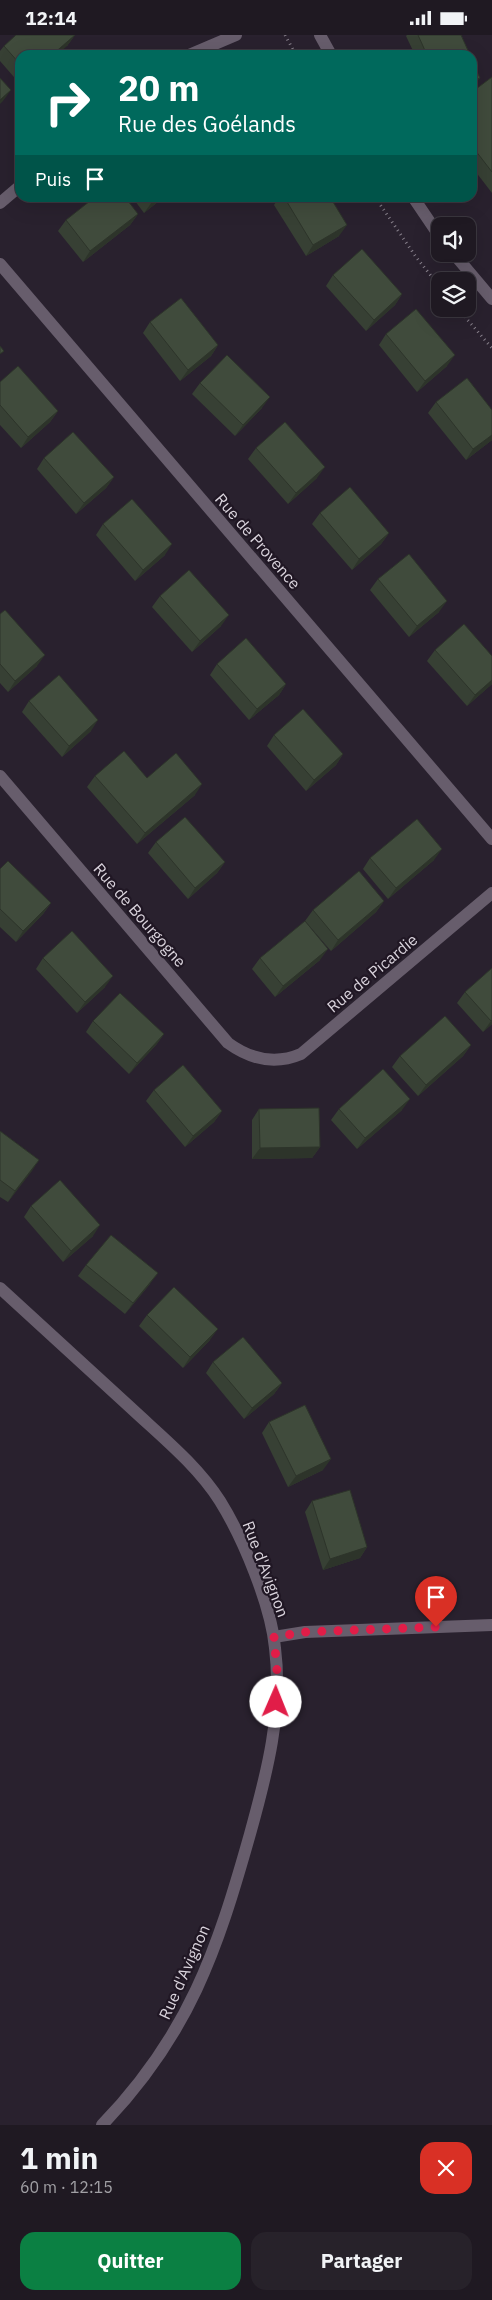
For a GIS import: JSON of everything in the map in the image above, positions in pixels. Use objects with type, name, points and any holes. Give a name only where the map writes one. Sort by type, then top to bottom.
[{"type":"street","points":[[201,50],[236,35]]},
{"type":"street","points":[[320,35],[328,50]]},
{"type":"street","points":[[0,203],[15,190]]},
{"type":"street","points":[[416,202],[431,224]]},
{"type":"street","points":[[461,262],[492,299]]},
{"type":"street","name":"Rue de Provence","points":[[0,264],[492,839]]},
{"type":"street","name":"Rue de Bourgogne","points":[[0,776],[228,1043],[251,1057],[266,1060]]},
{"type":"street","name":"Rue de Picardie","points":[[266,1060],[280,1060],[301,1054],[492,893]]},
{"type":"street","name":"Rue d'Avignon","points":[[0,1287],[174,1448],[208,1484],[220,1502],[244,1548],[268,1614],[274,1637],[277,1671],[276,1702],[270,1757],[238,1875],[216,1946],[190,2007],[162,2054],[129,2097],[102,2125]]},
{"type":"street","points":[[274,1637],[305,1632],[492,1625]]},
{"type":"path","points":[[285,35],[293,50]]},
{"type":"path","points":[[378,202],[431,276]]},
{"type":"path","points":[[465,317],[492,348]]},
{"type":"building","points":[[16,35],[75,35],[58,50],[15,50],[15,58],[4,46]]},
{"type":"building","points":[[418,35],[461,35],[468,50],[425,50]]},
{"type":"building","points":[[492,77],[492,172],[477,152],[477,88]]},
{"type":"building","points":[[0,78],[11,90],[0,100]]},
{"type":"building","points":[[89,202],[129,202],[138,214],[90,251],[66,220]]},
{"type":"building","points":[[287,202],[333,202],[347,225],[313,245]]},
{"type":"building","points":[[362,249],[402,294],[374,320],[333,275]]},
{"type":"building","points":[[181,298],[218,345],[188,370],[150,322]]},
{"type":"building","points":[[416,309],[455,355],[425,381],[386,334]]},
{"type":"building","points":[[0,346],[4,351],[0,354]]},
{"type":"building","points":[[227,355],[270,397],[243,425],[200,383]]},
{"type":"building","points":[[18,366],[58,411],[28,437],[0,405],[0,382]]},
{"type":"building","points":[[467,378],[492,410],[492,435],[473,449],[436,402]]},
{"type":"building","points":[[285,422],[325,467],[296,493],[256,448]]},
{"type":"building","points":[[73,432],[114,477],[84,503],[44,458]]},
{"type":"building","points":[[350,487],[389,533],[359,559],[320,513]]},
{"type":"building","points":[[132,499],[172,544],[143,570],[103,524]]},
{"type":"building","points":[[409,554],[447,601],[417,626],[378,579]]},
{"type":"building","points":[[189,570],[229,615],[200,641],[160,596]]},
{"type":"building","points":[[5,610],[45,655],[15,681],[0,664],[0,614]]},
{"type":"building","points":[[464,624],[492,656],[492,680],[475,695],[435,650]]},
{"type":"building","points":[[246,638],[286,684],[257,709],[217,664]]},
{"type":"building","points":[[59,675],[98,720],[69,746],[29,701]]},
{"type":"building","points":[[303,709],[343,754],[314,780],[274,735]]},
{"type":"building","points":[[124,751],[147,778],[176,753],[202,784],[145,833],[95,776]]},
{"type":"building","points":[[185,817],[225,862],[195,888],[156,842]]},
{"type":"building","points":[[417,819],[442,849],[396,888],[370,858]]},
{"type":"building","points":[[8,861],[51,903],[23,931],[0,909],[0,869]]},
{"type":"building","points":[[359,871],[384,901],[338,940],[313,910]]},
{"type":"building","points":[[305,921],[328,949],[283,986],[260,958]]},
{"type":"building","points":[[72,931],[113,976],[85,1002],[43,958]]},
{"type":"building","points":[[492,968],[492,1020],[491,1021],[465,992]]},
{"type":"building","points":[[120,993],[164,1034],[137,1063],[93,1021]]},
{"type":"building","points":[[445,1016],[471,1045],[426,1085],[400,1056]]},
{"type":"building","points":[[183,1065],[222,1111],[193,1136],[154,1090]]},
{"type":"building","points":[[383,1069],[410,1099],[365,1138],[339,1109]]},
{"type":"building","points":[[319,1108],[320,1147],[260,1148],[259,1109]]},
{"type":"building","points":[[0,1131],[39,1160],[15,1191],[0,1180]]},
{"type":"building","points":[[60,1180],[100,1225],[71,1251],[31,1206]]},
{"type":"building","points":[[111,1235],[158,1273],[133,1303],[86,1265]]},
{"type":"building","points":[[174,1287],[218,1329],[190,1357],[147,1315]]},
{"type":"building","points":[[243,1337],[282,1383],[252,1408],[213,1362]]},
{"type":"building","points":[[305,1405],[331,1459],[296,1476],[269,1422]]},
{"type":"building","points":[[350,1490],[367,1547],[330,1559],[312,1501]]},
{"type":"route","points":[[276,1702],[277,1671],[274,1637],[305,1632],[436,1627]]}]
